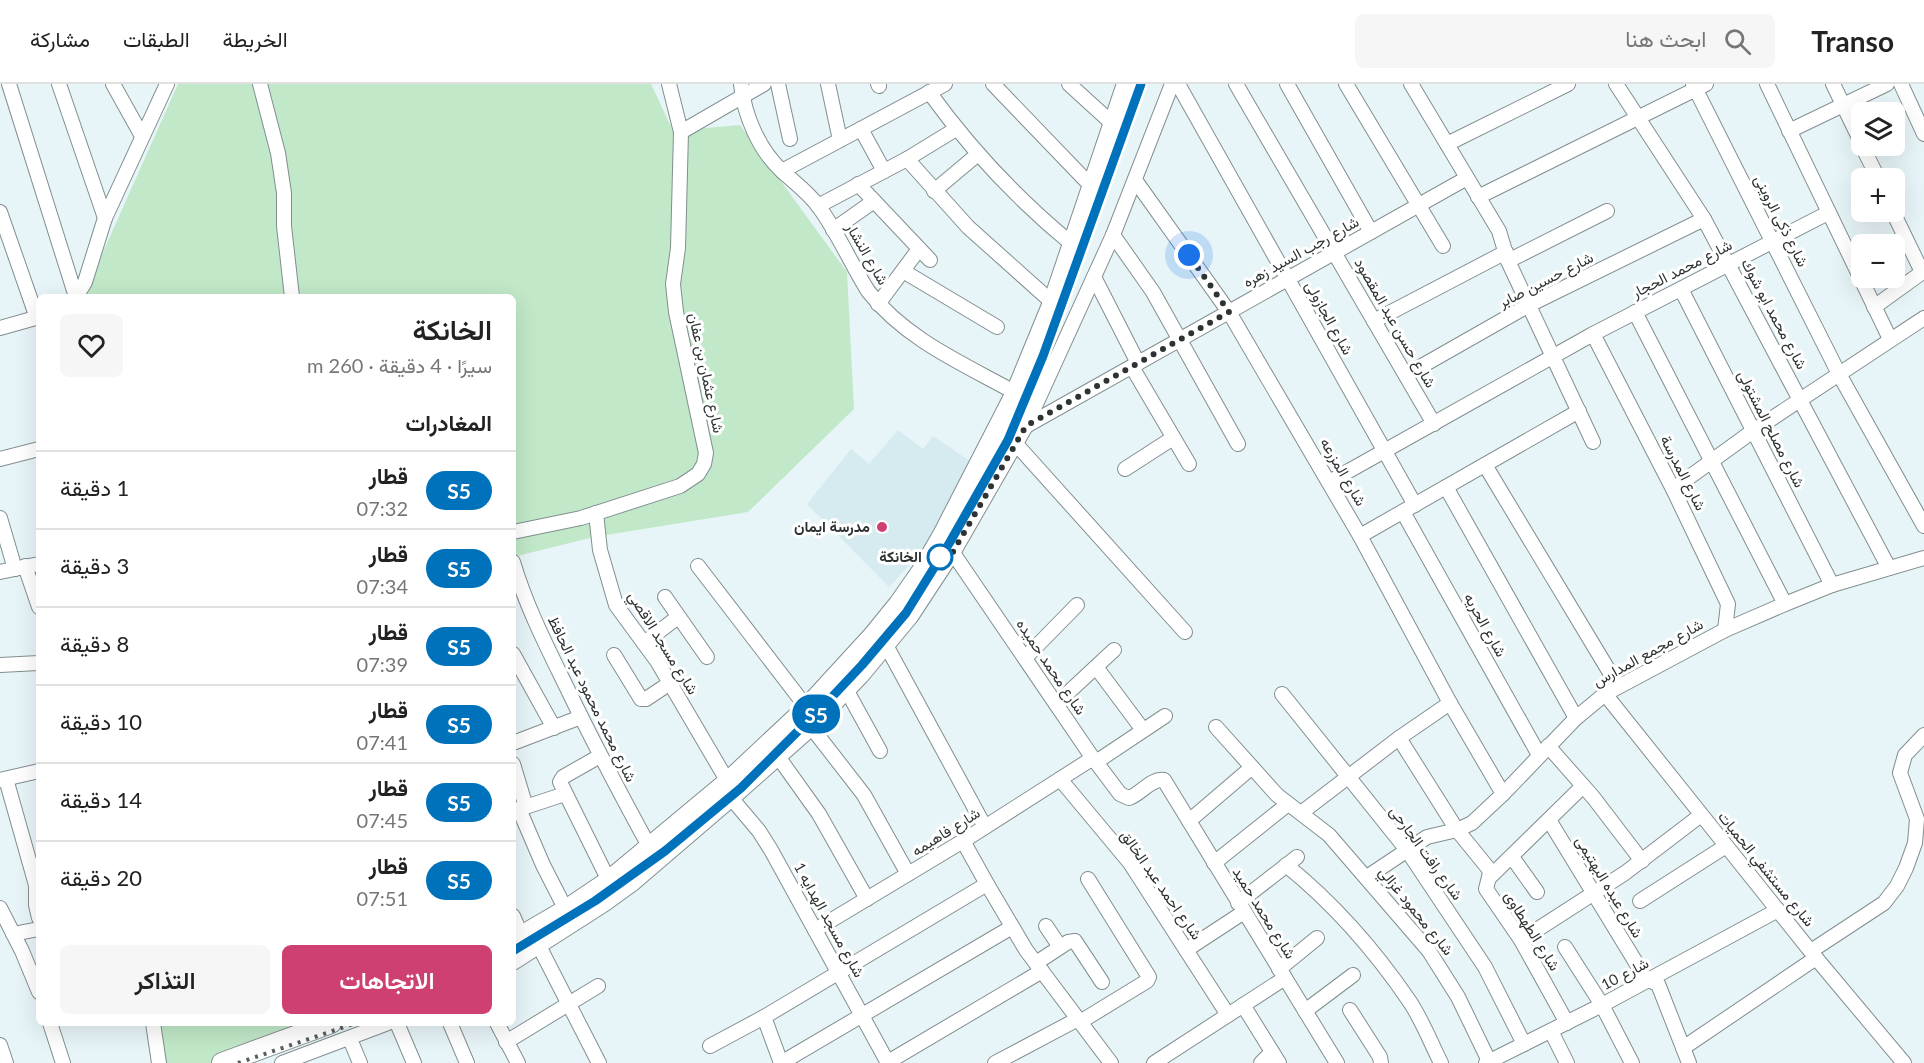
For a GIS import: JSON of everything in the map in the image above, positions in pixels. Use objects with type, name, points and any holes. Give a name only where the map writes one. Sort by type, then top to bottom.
[{"type":"street","points":[[9,84],[75,294]]},
{"type":"street","points":[[59,84],[105,218]]},
{"type":"street","points":[[113,84],[142,136]]},
{"type":"street","points":[[78,294],[85,282],[105,218],[167,84]]},
{"type":"street","points":[[260,84],[278,153],[284,193],[284,226],[292,294]]},
{"type":"street","name":"شارع عثمان بن عفان","points":[[516,531],[596,513],[680,486],[698,474],[704,464],[706,453],[676,312],[674,284],[678,248],[681,132],[669,84]]},
{"type":"street","points":[[681,132],[742,90],[764,84]]},
{"type":"street","points":[[778,84],[790,139]]},
{"type":"street","points":[[828,84],[840,140]]},
{"type":"street","points":[[914,84],[1019,198],[1073,244]]},
{"type":"street","points":[[782,171],[945,84]]},
{"type":"street","points":[[993,84],[1093,188]]},
{"type":"street","points":[[1069,84],[1114,125]]},
{"type":"street","points":[[524,942],[598,909],[634,883],[730,790],[807,708],[873,636],[922,571],[964,497],[1016,393],[1053,303],[1127,84]]},
{"type":"street","points":[[516,957],[524,942],[566,910],[730,790],[779,758],[847,691],[887,647],[916,609],[953,553],[1026,426],[1113,235],[1172,84]]},
{"type":"street","name":"شارع الجازولى","points":[[1178,84],[1385,451],[1409,508]]},
{"type":"street","name":"شارع حسن عبد المقصود","points":[[1236,84],[1434,424]]},
{"type":"street","points":[[1287,84],[1371,232]]},
{"type":"street","points":[[1346,84],[1443,246]]},
{"type":"street","points":[[1447,144],[1568,84]]},
{"type":"street","name":"شارع محمد ابو شوك","points":[[1616,84],[1704,219],[1889,568]]},
{"type":"street","points":[[1767,84],[1890,339]]},
{"type":"street","points":[[1833,84],[1851,122]]},
{"type":"street","points":[[1789,131],[1887,84]]},
{"type":"street","points":[[1901,84],[1924,134]]},
{"type":"street","points":[[1416,86],[1447,144],[1499,231],[1507,256],[1593,442]]},
{"type":"street","points":[[1478,197],[1698,86]]},
{"type":"street","name":"شارع ذكى الروينى","points":[[1698,86],[1839,374],[1924,526]]},
{"type":"street","name":"شارع النشار","points":[[742,90],[756,133],[767,153],[818,206],[858,275],[878,304],[894,321],[910,333],[1016,393]]},
{"type":"street","points":[[861,129],[884,171]]},
{"type":"street","points":[[818,206],[907,159],[956,129]]},
{"type":"street","points":[[934,191],[978,154]]},
{"type":"street","points":[[907,159],[968,227],[1053,303]]},
{"type":"street","name":"شارع رجب السيد زهره","points":[[1026,426],[1467,178]]},
{"type":"street","name":"شارع المزرعه","points":[[1135,180],[1229,312],[1360,536],[1450,703],[1503,794]]},
{"type":"street","points":[[858,184],[930,260]]},
{"type":"street","points":[[833,230],[874,201]]},
{"type":"street","points":[[1374,321],[1507,256],[1607,211]]},
{"type":"street","points":[[0,212],[36,311]]},
{"type":"street","name":"شارع محمد الحجار","points":[[1329,482],[1593,334],[1828,213]]},
{"type":"street","name":"شارع حسين صابر","points":[[1406,375],[1529,305],[1704,219]]},
{"type":"street","points":[[1874,307],[1923,272],[1898,222]]},
{"type":"street","points":[[1113,235],[1153,292],[1238,444]]},
{"type":"street","points":[[878,304],[919,249]]},
{"type":"street","points":[[903,271],[998,327]]},
{"type":"street","points":[[1094,277],[1135,365],[1189,464]]},
{"type":"street","name":"شارع مصلح المشتولى","points":[[1681,289],[1832,585]]},
{"type":"street","points":[[1635,312],[1785,604]]},
{"type":"street","points":[[0,328],[36,318]]},
{"type":"street","points":[[1673,489],[1754,431],[1924,318]]},
{"type":"street","name":"شارع المدرسة","points":[[1593,334],[1673,489],[1728,604],[1725,630]]},
{"type":"street","points":[[1360,536],[1579,411]]},
{"type":"street","points":[[1125,469],[1173,438]]},
{"type":"street","points":[[1016,444],[1185,632]]},
{"type":"street","points":[[0,459],[36,450]]},
{"type":"street","points":[[1485,465],[1618,686]]},
{"type":"street","points":[[1446,487],[1576,718]]},
{"type":"street","name":"شارع الحريه","points":[[1409,508],[1544,750],[1583,786],[1642,861]]},
{"type":"street","name":"شارع مسجد الاقصي","points":[[596,513],[600,550],[616,605],[670,683],[730,790]]},
{"type":"street","points":[[0,518],[26,566],[36,598]]},
{"type":"street","name":"شارع محمد حميده","points":[[953,553],[1094,760],[1124,796],[1134,797],[1157,780],[1164,780]]},
{"type":"street","name":"شارع مجمع المدارس","points":[[1367,877],[1428,837],[1457,830],[1472,822],[1503,794],[1576,718],[1618,686],[1725,630],[1785,604],[1832,585],[1924,558]]},
{"type":"street","points":[[0,572],[26,566]]},
{"type":"street","points":[[698,566],[807,708]]},
{"type":"street","name":"شارع محمد محمود عبد الحافظ","points":[[516,571],[532,616],[600,756],[650,848]]},
{"type":"street","points":[[665,597],[707,657]]},
{"type":"street","points":[[1025,657],[1077,605]]},
{"type":"street","points":[[644,643],[678,617]]},
{"type":"street","points":[[887,647],[985,827]]},
{"type":"street","points":[[1056,704],[1114,650]]},
{"type":"street","points":[[614,655],[641,699],[646,699],[670,683]]},
{"type":"street","points":[[516,659],[554,728]]},
{"type":"street","points":[[0,665],[36,663]]},
{"type":"street","points":[[1096,667],[1143,730]]},
{"type":"street","points":[[847,691],[880,751]]},
{"type":"street","name":"شارع رافت الجارحى","points":[[1282,694],[1407,850],[1485,967],[1524,1044]]},
{"type":"street","name":"شارع مستشفي الحميات","points":[[1605,694],[1814,955],[1904,1063]]},
{"type":"street","points":[[1301,813],[1399,738],[1450,703]]},
{"type":"street","name":"شارع فاهيمه","points":[[815,930],[963,841],[1060,778],[1165,716]]},
{"type":"street","points":[[516,742],[581,717]]},
{"type":"street","name":"شارع محمود غزالي","points":[[1216,727],[1251,768],[1288,804],[1329,835],[1439,964],[1458,997],[1487,1062]]},
{"type":"street","points":[[812,728],[864,795],[908,874]]},
{"type":"street","points":[[1683,1048],[1884,903],[1897,886],[1915,843],[1917,819],[1900,772],[1905,755],[1924,735]]},
{"type":"street","name":"شارع الطهطاوى","points":[[1399,738],[1457,830],[1488,868],[1490,877],[1486,889],[1521,940],[1567,1023]]},
{"type":"street","points":[[600,756],[563,777],[560,782],[609,880]]},
{"type":"street","points":[[779,758],[819,814],[867,899]]},
{"type":"street","points":[[1189,821],[1251,768]]},
{"type":"street","points":[[36,772],[3,779],[36,879]]},
{"type":"street","name":"شارع احمد عبد الخالق","points":[[1060,778],[1130,863],[1228,1015]]},
{"type":"street","name":"شارع محمد حميد","points":[[1164,780],[1336,1063]]},
{"type":"street","points":[[516,786],[519,809],[543,865],[566,910]]},
{"type":"street","points":[[1490,877],[1583,786]]},
{"type":"street","name":"شارع مسجد الهدايه 1","points":[[730,790],[771,849],[888,1063]]},
{"type":"street","points":[[519,809],[565,794]]},
{"type":"street","points":[[1214,863],[1288,804]]},
{"type":"street","points":[[1521,940],[1642,861],[1701,815]]},
{"type":"street","name":"شارع عبده البهتيمى","points":[[1549,820],[1647,981],[1658,984],[1689,1063]]},
{"type":"street","points":[[963,841],[1012,927],[1111,1063]]},
{"type":"street","points":[[1640,901],[1726,846]]},
{"type":"street","points":[[1512,856],[1537,892]]},
{"type":"street","points":[[1186,950],[1241,907],[1292,861],[1381,963],[1411,1004],[1442,1063]]},
{"type":"street","points":[[995,1063],[1010,1059],[1147,981],[1149,977],[1088,879]]},
{"type":"street","points":[[710,1046],[764,1017],[987,884]]},
{"type":"street","points":[[0,908],[36,984]]},
{"type":"street","name":"شارع 10","points":[[1487,1062],[1602,1005],[1778,910]]},
{"type":"street","points":[[516,923],[524,942],[569,1004],[599,1063]]},
{"type":"street","points":[[1046,926],[1060,947]]},
{"type":"street","points":[[764,1017],[781,1063],[1012,927]]},
{"type":"street","points":[[13,934],[36,930]]},
{"type":"street","points":[[1154,1063],[1243,1005],[1282,974],[1317,938]]},
{"type":"street","points":[[888,1063],[1039,967],[1071,940],[1075,940],[1102,982]]},
{"type":"street","points":[[1565,947],[1602,1005],[1632,1063]]},
{"type":"street","points":[[1305,1011],[1353,975]]},
{"type":"street","points":[[506,1042],[598,986]]},
{"type":"street","points":[[1243,1005],[1276,1057],[1260,1063]]},
{"type":"street","points":[[1350,1010],[1380,1057],[1381,1063]]},
{"type":"street","points":[[51,1026],[63,1063]]},
{"type":"street","points":[[153,1026],[159,1063]]},
{"type":"street","points":[[222,1063],[323,1026]]},
{"type":"street","points":[[282,1063],[306,1059],[381,1026]]},
{"type":"street","points":[[399,1026],[414,1063]]},
{"type":"street","points":[[451,1026],[466,1063]]},
{"type":"street","points":[[498,1026],[518,1063]]},
{"type":"street","points":[[1551,1031],[1567,1063]]},
{"type":"street","points":[[350,1039],[360,1063]]},
{"type":"street","points":[[0,1045],[6,1063]]},
{"type":"shaded area","name":"مدرسة ايمان","points":[[898,430],[923,449],[933,436],[970,461],[923,550],[889,587],[807,504],[851,449],[869,464]]},
{"type":"green space","points":[[178,84],[651,84],[673,131],[740,125],[847,272],[854,409],[748,512],[594,537],[516,556],[516,294],[84,294]]},
{"type":"green space","points":[[159,1026],[304,1026],[210,1063],[165,1063]]},
{"type":"railway","points":[[516,949],[595,901],[665,851],[740,788],[816,714],[906,613],[950,542],[1008,440],[1043,356],[1141,84]]},
{"type":"railway","points":[[238,1063],[347,1026]]},
{"type":"train","name":"S5","points":[[516,949],[595,901],[665,851],[741,788],[816,714],[906,613],[950,542],[1008,440],[1043,356],[1141,84]]},
{"type":"place","name":"مدرسة ايمان","points":[[882,527]]},
{"type":"place","name":"الخانكة","points":[[940,557]]},
{"type":"route","points":[[940,557],[943,569],[1026,426],[1229,312],[1189,255]]}]
